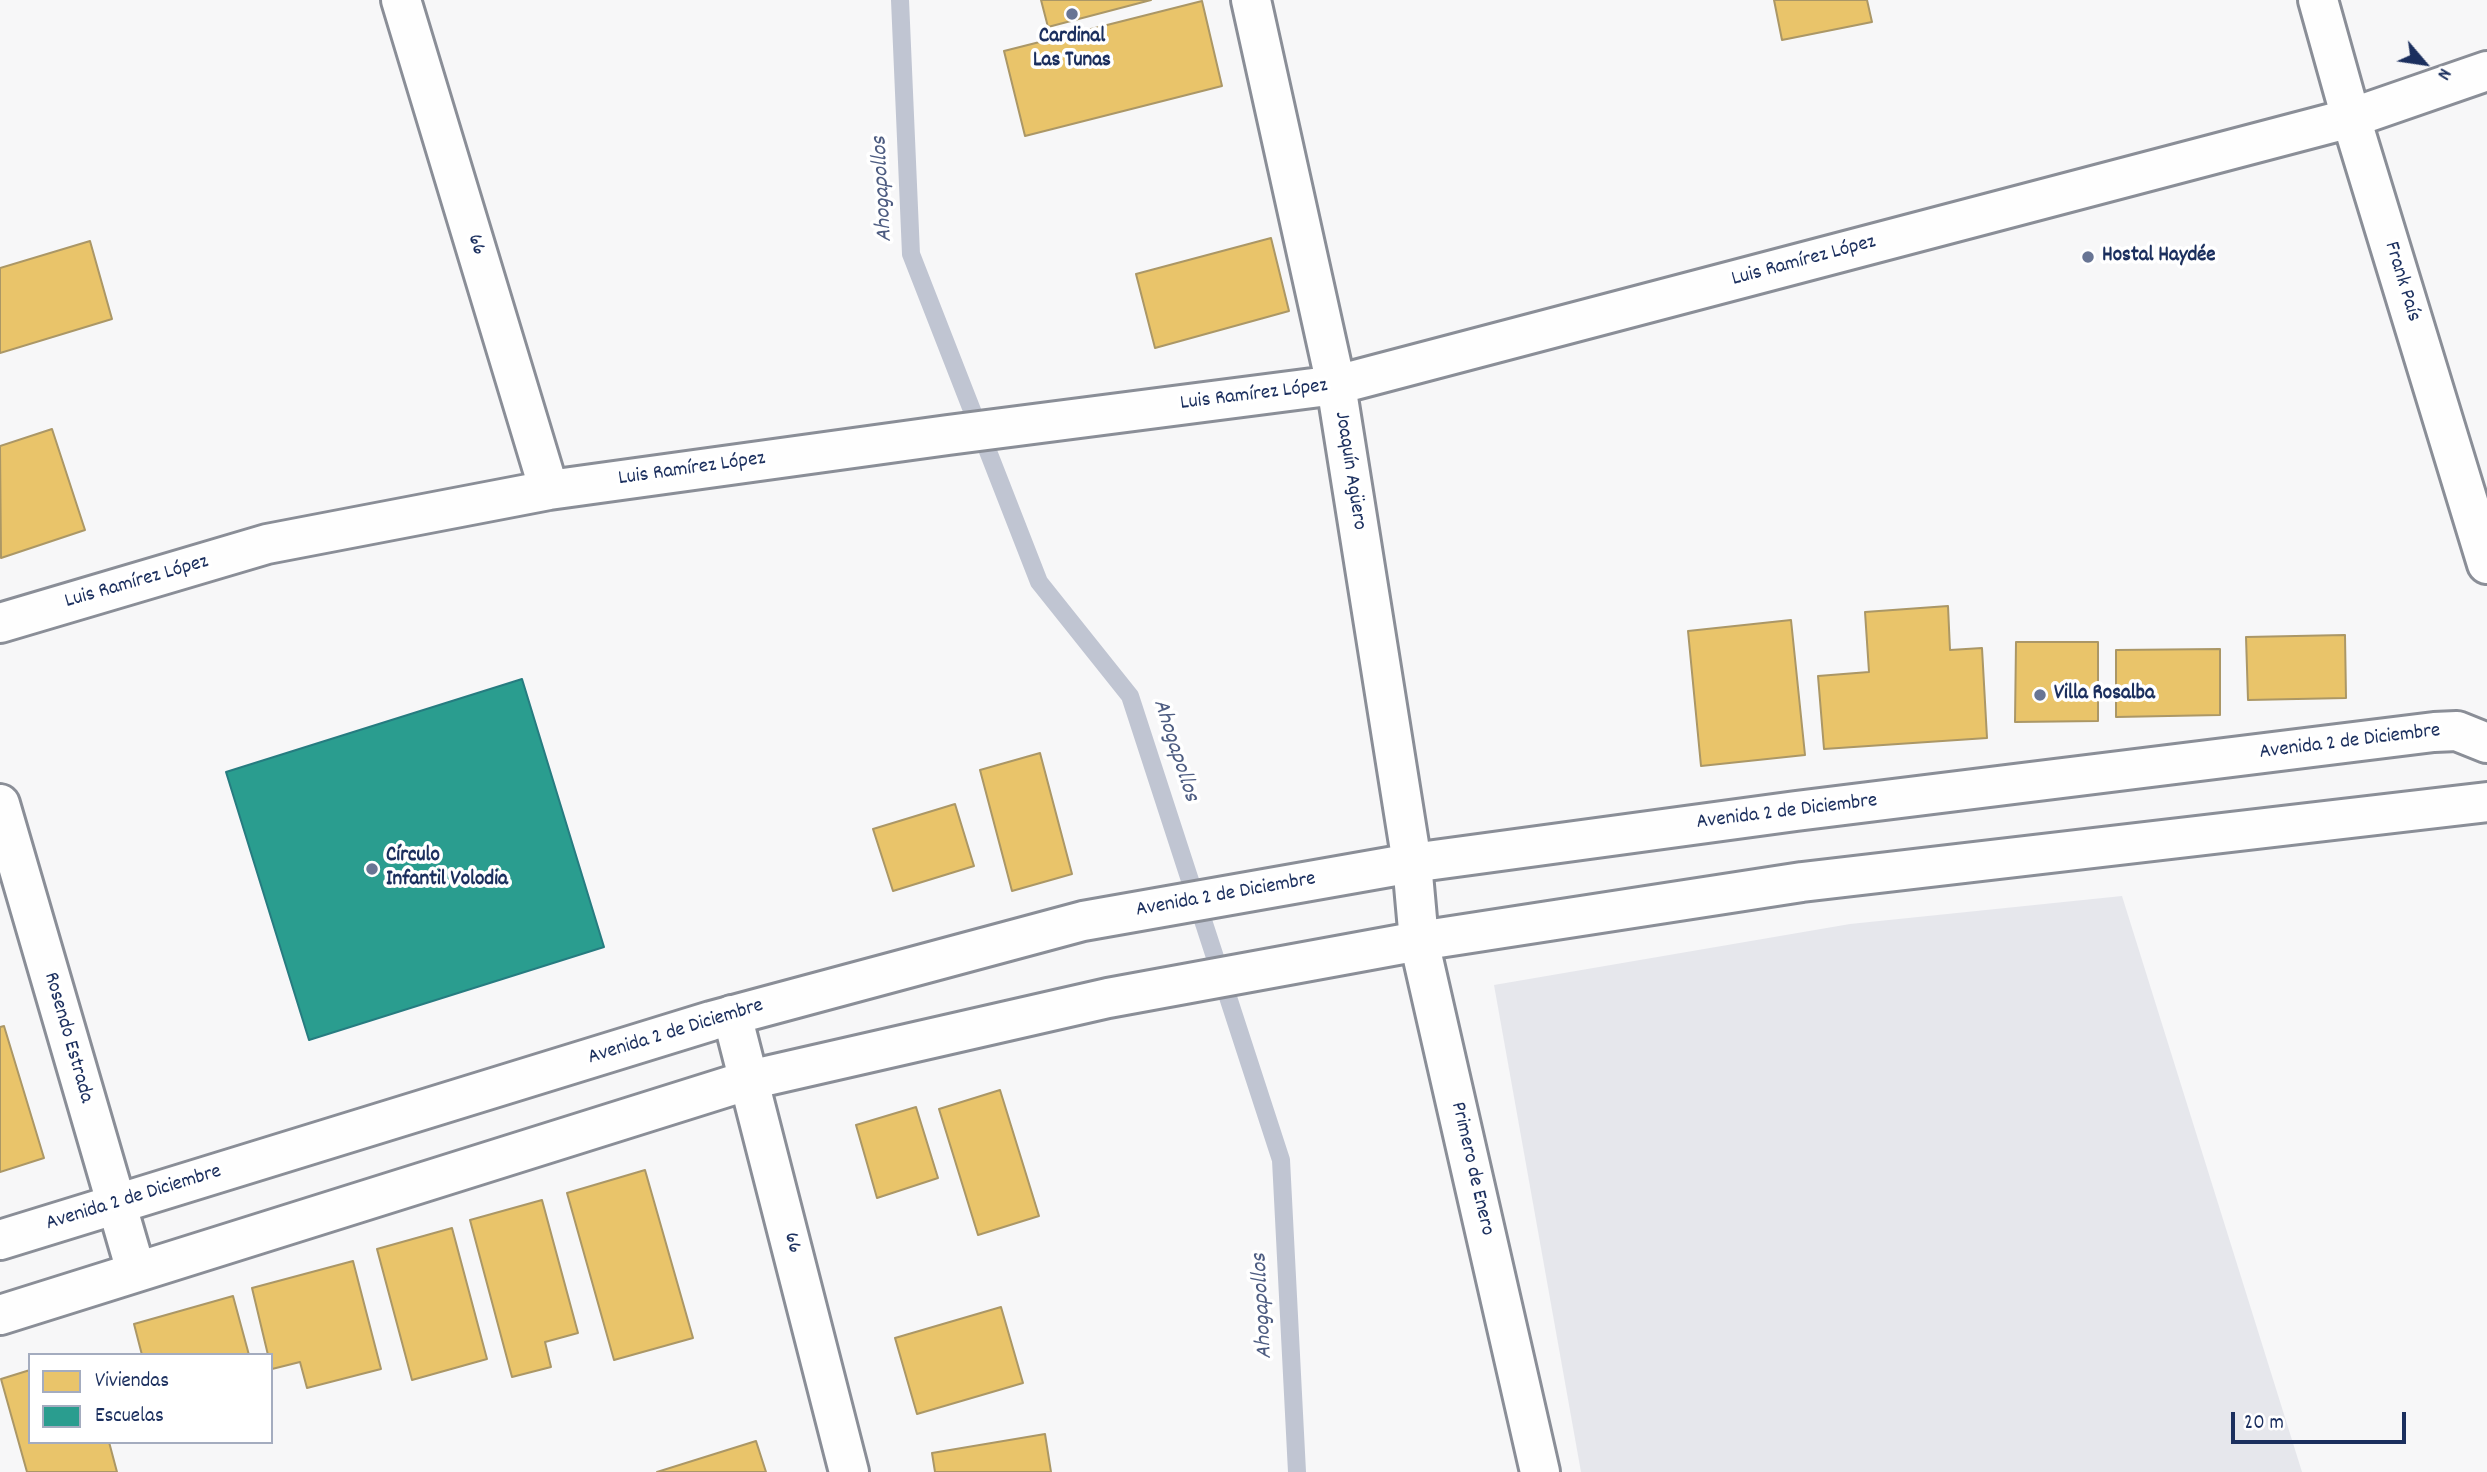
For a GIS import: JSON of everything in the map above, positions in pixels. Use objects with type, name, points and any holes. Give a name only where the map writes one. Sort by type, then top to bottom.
[{"type":"main road","name":"66","points":[[401,0],[549,490]]},
{"type":"main road","name":"Joaquín Agüero","points":[[1251,0],[1336,385],[1412,863]]},
{"type":"main road","name":"Frank País","points":[[2318,0],[2351,118],[2487,564]]},
{"type":"main road","name":"Luis Ramírez López","points":[[0,623],[267,544],[549,490],[1336,385],[2351,118],[2487,71]]},
{"type":"main road","name":"Avenida 2 de Diciembre","points":[[0,1240],[732,1015],[1083,921],[1412,863],[1796,811],[2477,728]]},
{"type":"main road","name":"Rosendo Estrada","points":[[0,804],[136,1271]]},
{"type":"main road","points":[[0,1315],[749,1080],[1108,998],[1419,941],[1802,882],[2486,804]]},
{"type":"main road","name":"Primero de Enero","points":[[1412,863],[1419,941],[1541,1472]]},
{"type":"main road","name":"66","points":[[732,1015],[849,1472]]},
{"type":"shaded area","points":[[2122,896],[2302,1472],[1581,1472],[1494,985],[1850,924]]},
{"type":"building: Viviendas","name":"Cardinal Las Tunas","points":[[1041,0],[1151,0],[1048,27]]},
{"type":"building: Viviendas","points":[[1774,0],[1867,0],[1872,22],[1782,40]]},
{"type":"building: Viviendas","points":[[1202,1],[1222,86],[1025,136],[1004,51]]},
{"type":"building: Viviendas","points":[[1271,238],[1289,311],[1155,348],[1136,274]]},
{"type":"building: Viviendas","points":[[90,241],[112,319],[0,353],[0,268]]},
{"type":"building: Viviendas","points":[[52,429],[85,530],[1,558],[0,446]]},
{"type":"building: Viviendas","points":[[1948,606],[1950,650],[1982,648],[1987,738],[1824,749],[1818,676],[1869,672],[1865,612]]},
{"type":"building: Viviendas","points":[[1791,620],[1805,755],[1701,766],[1688,631]]},
{"type":"building: Viviendas","points":[[2345,635],[2346,698],[2248,700],[2246,637]]},
{"type":"building: Viviendas","points":[[2016,642],[2098,642],[2098,721],[2015,722]]},
{"type":"building: Viviendas","points":[[2220,649],[2220,715],[2116,717],[2116,650]]},
{"type":"building: Viviendas","points":[[1040,753],[1072,874],[1012,891],[980,770]]},
{"type":"building: Viviendas","points":[[955,804],[974,866],[893,891],[873,829]]},
{"type":"building: Viviendas","points":[[4,1026],[44,1158],[0,1172],[0,1027]]},
{"type":"building: Viviendas","points":[[1000,1090],[1039,1216],[978,1235],[939,1109]]},
{"type":"building: Viviendas","points":[[916,1107],[938,1178],[877,1198],[856,1125]]},
{"type":"building: Viviendas","points":[[645,1170],[693,1338],[614,1360],[567,1193]]},
{"type":"building: Viviendas","points":[[542,1200],[578,1333],[545,1342],[551,1367],[512,1377],[470,1220]]},
{"type":"building: Viviendas","points":[[452,1228],[487,1359],[412,1380],[377,1249]]},
{"type":"building: Viviendas","points":[[353,1261],[381,1369],[307,1388],[300,1362],[273,1369],[273,1353],[268,1353],[252,1288]]},
{"type":"building: Viviendas","points":[[233,1296],[248,1353],[141,1353],[134,1324]]},
{"type":"building: Viviendas","points":[[1001,1307],[1023,1383],[917,1414],[895,1338]]},
{"type":"building: Viviendas","points":[[28,1371],[28,1444],[110,1444],[117,1472],[27,1472],[1,1379]]},
{"type":"building: Viviendas","points":[[1045,1434],[1051,1472],[935,1472],[932,1453]]},
{"type":"building: Viviendas","points":[[756,1441],[766,1472],[657,1472]]},
{"type":"building: Escuelas","points":[[522,679],[604,947],[309,1040],[226,772]]},
{"type":"waterway","name":"Ahogapollos","points":[[900,0],[911,254],[1039,582],[1130,696],[1281,1160],[1297,1472]]},
{"type":"place","name":"Cardinal Las Tunas","points":[[1072,14]]},
{"type":"place","name":"Hostal Haydée","points":[[2088,257]]},
{"type":"place","name":"Villa Rosalba","points":[[2040,695]]},
{"type":"place","name":"Círculo Infantil Volodia","points":[[372,869]]}]
